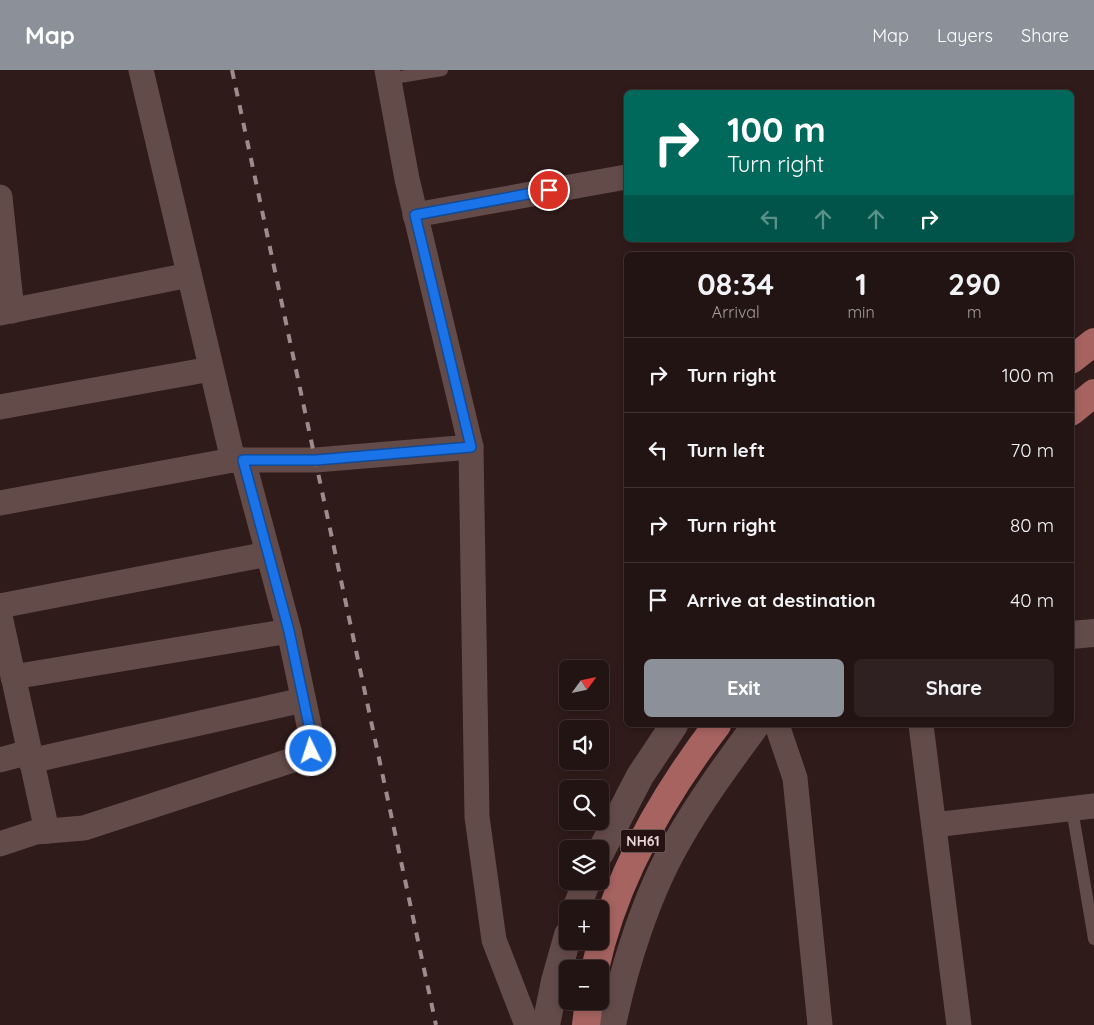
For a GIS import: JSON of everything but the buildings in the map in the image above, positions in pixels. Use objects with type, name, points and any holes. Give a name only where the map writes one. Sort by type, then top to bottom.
[{"type":"highway","points":[[1074,358],[1094,342]]},
{"type":"highway","points":[[1074,410],[1094,393]]},
{"type":"highway","name":"NH61","points":[[598,960],[602,937],[622,882],[646,834],[679,780],[716,727]]},
{"type":"highway","points":[[586,1025],[588,1010]]},
{"type":"street","points":[[0,844],[47,831],[84,828],[305,756],[311,751],[313,744],[289,631],[268,554],[211,369],[141,70]]},
{"type":"street","points":[[388,75],[415,215],[471,447],[477,817],[494,940],[527,1025]]},
{"type":"street","points":[[415,215],[624,177]]},
{"type":"street","points":[[0,197],[6,312],[189,275]]},
{"type":"street","points":[[0,407],[211,369]]},
{"type":"street","points":[[0,503],[238,460],[316,460],[471,447]]},
{"type":"street","points":[[0,606],[268,554]]},
{"type":"street","points":[[0,616],[9,681],[30,757],[47,831]]},
{"type":"street","points":[[9,681],[289,631]]},
{"type":"street","points":[[1074,635],[1094,633]]},
{"type":"street","points":[[0,760],[30,757],[303,700]]},
{"type":"street","points":[[607,840],[640,776],[673,727]]},
{"type":"street","points":[[612,1025],[642,920],[676,843],[722,770],[754,727]]},
{"type":"street","points":[[778,727],[794,778],[820,1025]]},
{"type":"street","points":[[921,727],[959,1025]]},
{"type":"street","points":[[934,825],[1083,807]]},
{"type":"street","points":[[546,1025],[554,981],[563,950]]},
{"type":"lane","points":[[388,75],[442,70]]},
{"type":"lane","points":[[1083,807],[1094,939]]},
{"type":"railway","points":[[232,70],[436,1025]]},
{"type":"route","points":[[311,751],[313,744],[289,631],[243,460],[316,460],[471,447],[415,215],[549,190]]}]
